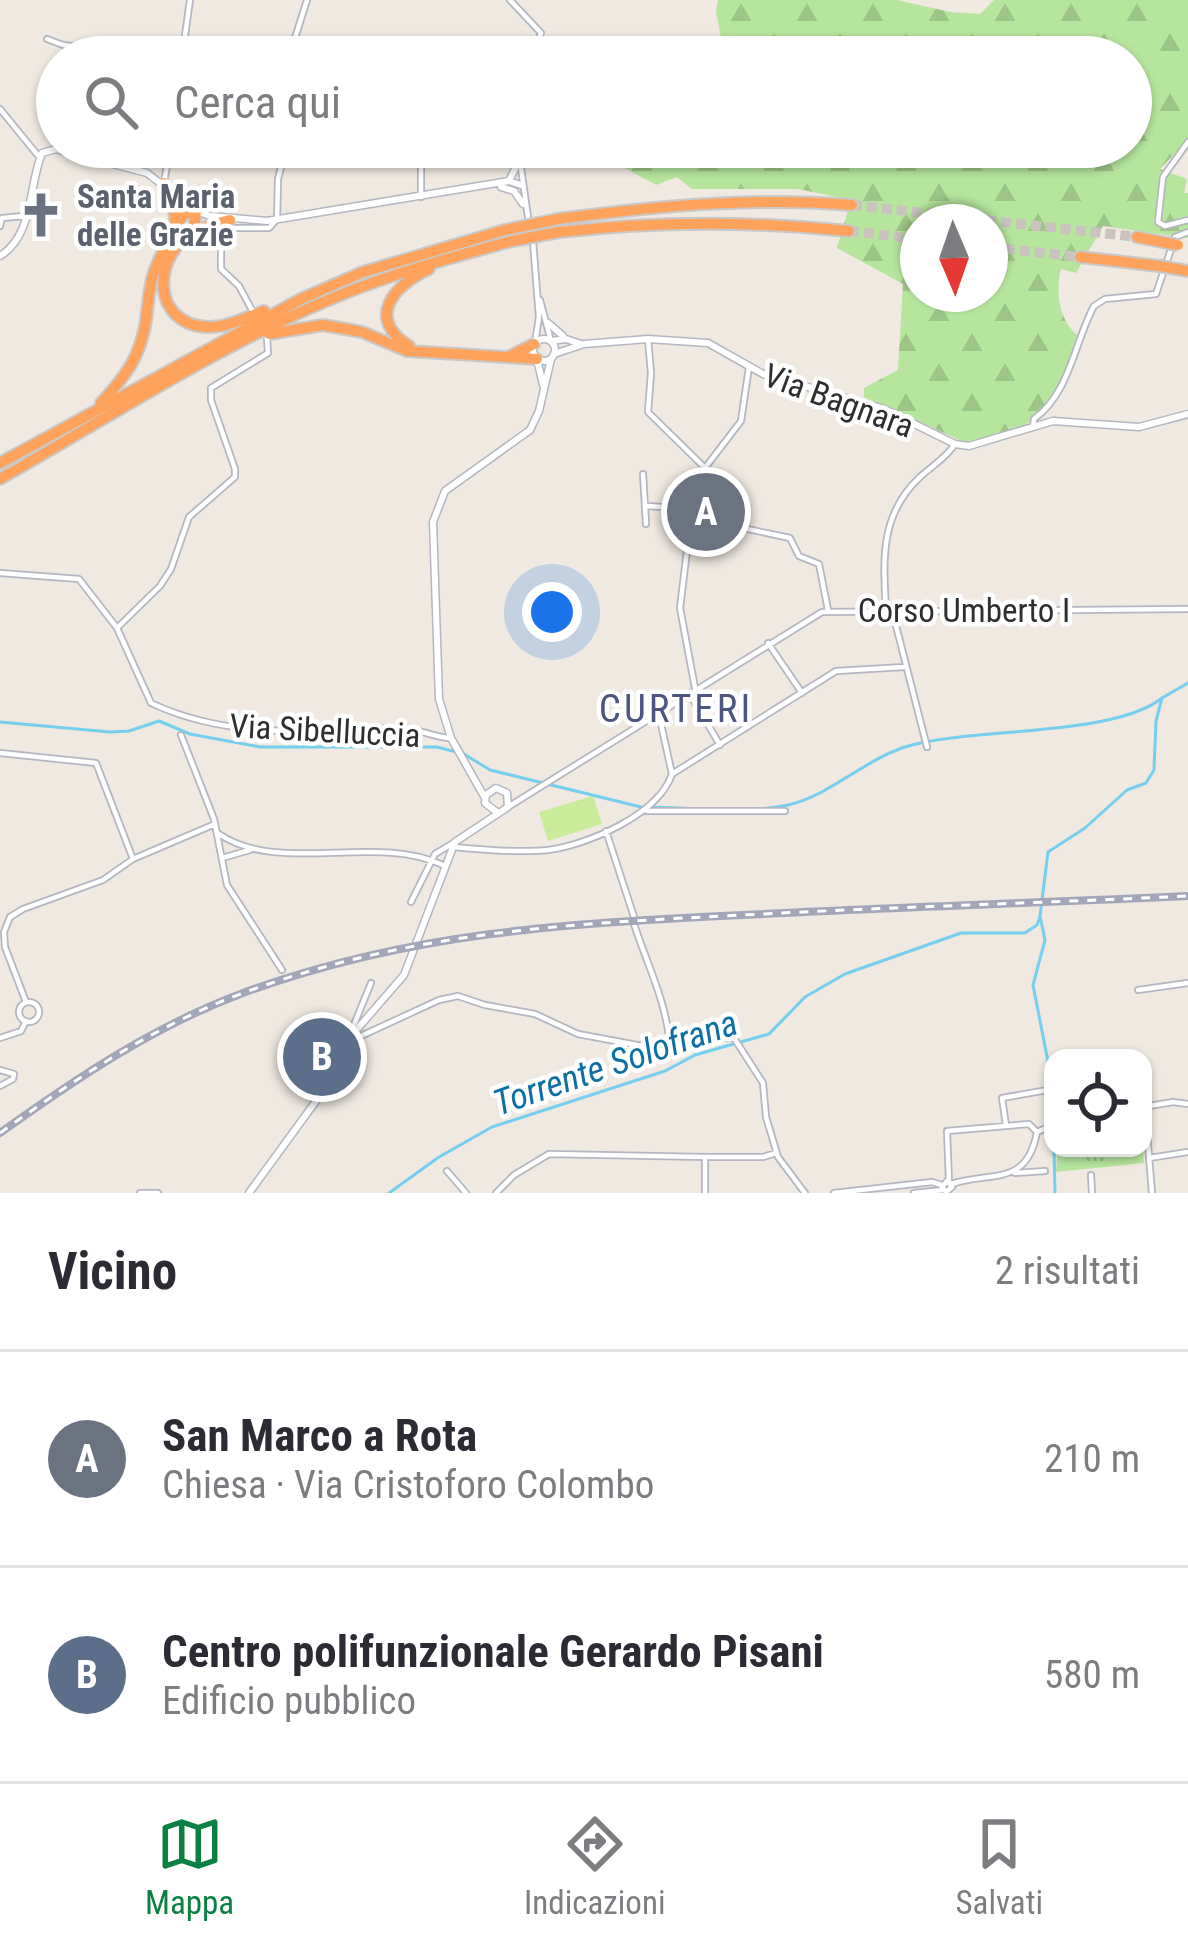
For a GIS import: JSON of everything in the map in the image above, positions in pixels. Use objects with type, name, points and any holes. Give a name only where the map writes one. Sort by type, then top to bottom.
[{"type":"highway","points":[[164,183],[176,225]]},
{"type":"highway","points":[[230,220],[194,232],[174,250],[162,279],[166,303],[182,319],[221,326],[385,265],[558,225],[706,202],[792,200],[851,205]]},
{"type":"highway","points":[[94,410],[126,376],[139,352],[155,271],[176,225],[184,214],[196,211],[194,232]]},
{"type":"highway","points":[[558,225],[708,220],[849,231]]},
{"type":"highway","points":[[423,353],[395,334],[388,314],[389,298],[411,278],[508,236]]},
{"type":"highway","points":[[1137,237],[1178,245]]},
{"type":"highway","points":[[0,479],[248,339],[335,297],[466,253]]},
{"type":"highway","points":[[1080,257],[1188,271]]},
{"type":"highway","points":[[0,463],[301,299]]},
{"type":"highway","points":[[248,339],[323,325],[362,332],[407,351],[537,359]]},
{"type":"highway","points":[[506,357],[534,344]]},
{"type":"main road","points":[[0,256],[14,246],[38,168]]},
{"type":"main road","points":[[130,168],[164,183],[196,211],[230,220],[277,219],[498,185],[508,181],[515,168]]},
{"type":"main road","points":[[508,181],[517,188],[523,204]]},
{"type":"main road","points":[[498,185],[517,188]]},
{"type":"main road","points":[[548,323],[566,339]]},
{"type":"main road","name":"Via Bagnara","points":[[534,344],[541,339],[584,344]]},
{"type":"main road","points":[[498,813],[486,803],[459,754],[439,699],[433,522],[438,503],[459,479],[530,430],[553,356],[551,341]]},
{"type":"main road","name":"Via Bagnara","points":[[537,359],[584,344],[708,343],[784,382],[884,410],[955,444]]},
{"type":"main road","points":[[534,344],[544,388]]},
{"type":"main road","points":[[521,360],[542,377]]},
{"type":"main road","points":[[955,444],[984,444],[1065,419],[1138,427],[1188,414]]},
{"type":"main road","points":[[249,1193],[316,1101],[344,1046],[404,974],[453,844],[508,807],[508,796],[500,789],[478,783]]},
{"type":"main road","points":[[483,822],[492,789]]},
{"type":"street","points":[[185,36],[190,0]]},
{"type":"street","points":[[296,36],[307,0]]},
{"type":"street","points":[[510,0],[533,21],[540,36]]},
{"type":"street","points":[[0,109],[36,153]]},
{"type":"street","points":[[1188,142],[1163,177],[1158,222],[1165,226],[1188,220]]},
{"type":"street","points":[[164,183],[166,168]]},
{"type":"street","points":[[253,313],[239,286],[221,269],[221,233],[226,228],[269,228],[277,219],[282,168]]},
{"type":"street","points":[[421,168],[421,197]]},
{"type":"street","points":[[517,188],[518,168]]},
{"type":"street","points":[[523,204],[538,295],[534,344]]},
{"type":"street","points":[[1,222],[26,216]]},
{"type":"street","points":[[1033,428],[1034,419],[1064,382],[1094,306],[1105,298],[1156,294],[1174,237],[1188,232]]},
{"type":"street","points":[[538,295],[551,341]]},
{"type":"street","points":[[117,628],[160,586],[196,508],[235,477],[211,388],[268,353],[267,339]]},
{"type":"street","points":[[648,340],[648,412],[705,468]]},
{"type":"street","points":[[720,745],[692,690],[680,608],[691,518],[705,468],[741,421],[749,366]]},
{"type":"street","points":[[927,747],[889,610],[883,560],[891,516],[902,496],[955,444]]},
{"type":"street","points":[[643,474],[646,524]]},
{"type":"street","points":[[647,506],[694,508]]},
{"type":"street","points":[[691,518],[790,538],[799,556],[819,564],[828,610]]},
{"type":"street","name":"Via Sibelluccia","points":[[0,573],[79,579],[117,628],[147,697],[186,717],[262,730],[404,728],[451,738]]},
{"type":"street","name":"Corso Umberto I","points":[[508,807],[828,610],[1188,609]]},
{"type":"street","points":[[768,643],[802,693]]},
{"type":"street","points":[[411,902],[431,860],[445,845],[563,847],[648,810],[672,774],[836,671],[904,667]]},
{"type":"street","points":[[658,713],[672,774]]},
{"type":"street","name":"Via Sibelluccia","points":[[181,735],[216,827],[232,896],[283,970]]},
{"type":"street","points":[[0,753],[96,763],[133,859]]},
{"type":"street","points":[[508,796],[521,799]]},
{"type":"street","points":[[648,810],[784,811]]},
{"type":"street","points":[[26,1002],[4,946],[6,922],[23,908],[103,880],[133,859],[216,827],[221,836],[254,850]]},
{"type":"street","points":[[606,829],[646,948],[670,1047]]},
{"type":"street","points":[[222,858],[254,850],[377,852],[443,865]]},
{"type":"street","points":[[344,1046],[371,983]]},
{"type":"street","points":[[1138,990],[1188,983]]},
{"type":"street","points":[[308,1035],[344,1046],[458,995],[485,1006],[535,1014],[578,1034],[637,1045],[680,1050],[716,1038],[736,1040],[763,1083],[776,1153],[806,1193]]},
{"type":"street","points":[[26,1002],[19,1012],[26,1021]]},
{"type":"street","points":[[26,1002],[38,1010],[36,1019],[26,1021]]},
{"type":"street","points":[[0,1038],[21,1031],[26,1021]]},
{"type":"street","points":[[359,1028],[369,1034]]},
{"type":"street","points":[[0,1070],[14,1073],[13,1079],[0,1086]]},
{"type":"street","points":[[1006,1125],[1003,1097],[1044,1091]]},
{"type":"street","points":[[1152,1106],[1188,1104]]},
{"type":"street","points":[[946,1188],[947,1131],[1029,1124],[1037,1132]]},
{"type":"street","points":[[1015,1173],[1037,1132],[1044,1129]]},
{"type":"street","points":[[1152,1193],[1149,1158],[1188,1152]]},
{"type":"street","points":[[496,1193],[514,1175],[549,1154],[724,1157],[776,1153]]},
{"type":"street","points":[[705,1160],[705,1193]]},
{"type":"street","points":[[447,1171],[466,1193]]},
{"type":"street","points":[[914,1193],[1046,1171]]},
{"type":"street","points":[[1091,1174],[1093,1193]]},
{"type":"street","points":[[834,1193],[932,1182],[946,1188]]},
{"type":"street","points":[[140,1193],[158,1193]]},
{"type":"green space","points":[[718,0],[897,0],[980,14],[994,0],[1188,0],[1188,140],[1160,169],[1187,179],[1188,238],[1103,226],[1076,273],[1061,269],[1060,306],[1067,324],[1080,337],[1064,382],[1044,411],[1000,435],[964,442],[864,397],[864,388],[898,370],[901,312],[1008,312],[1008,204],[900,204],[900,282],[837,248],[851,200],[798,189],[692,189],[677,177],[656,185],[625,168],[1152,168],[1152,36],[721,36]]},
{"type":"green space","points":[[593,796],[602,824],[548,841],[539,812]]},
{"type":"green space","points":[[1057,1157],[1144,1157],[1144,1163],[1056,1172]]},
{"type":"waterway","name":"Torrente Solofrana","points":[[389,1193],[492,1127],[665,1071],[695,1055],[769,1034],[805,997],[845,974],[961,933],[1025,933],[1037,925],[1040,916],[1048,852],[1085,828],[1127,790],[1146,783],[1154,770],[1162,698],[1188,683]]},
{"type":"waterway","points":[[651,807],[737,810],[788,805],[912,745],[1112,719],[1162,698]]},
{"type":"waterway","points":[[0,722],[110,732],[159,721],[190,734],[260,747],[437,747],[464,754],[490,770],[641,807]]},
{"type":"waterway","points":[[1040,916],[1045,940],[1033,985],[1046,1049]]},
{"type":"waterway","points":[[1054,1157],[1055,1193]]},
{"type":"tunnel","points":[[852,205],[1137,237]]},
{"type":"tunnel","points":[[849,231],[900,237]]},
{"type":"tunnel","points":[[1008,249],[1080,257]]},
{"type":"railway","points":[[0,1133],[117,1055],[210,1006],[306,972],[429,943],[614,922],[1188,896]]},
{"type":"place","name":"Santa Maria delle Grazie","points":[[41,215]]},
{"type":"place","name":"San Marco a Rota","points":[[706,512]]},
{"type":"place","name":"Centro polifunzionale Gerardo Pisani","points":[[322,1057]]},
{"type":"district","name":"CURTERI","points":[[676,708]]}]
